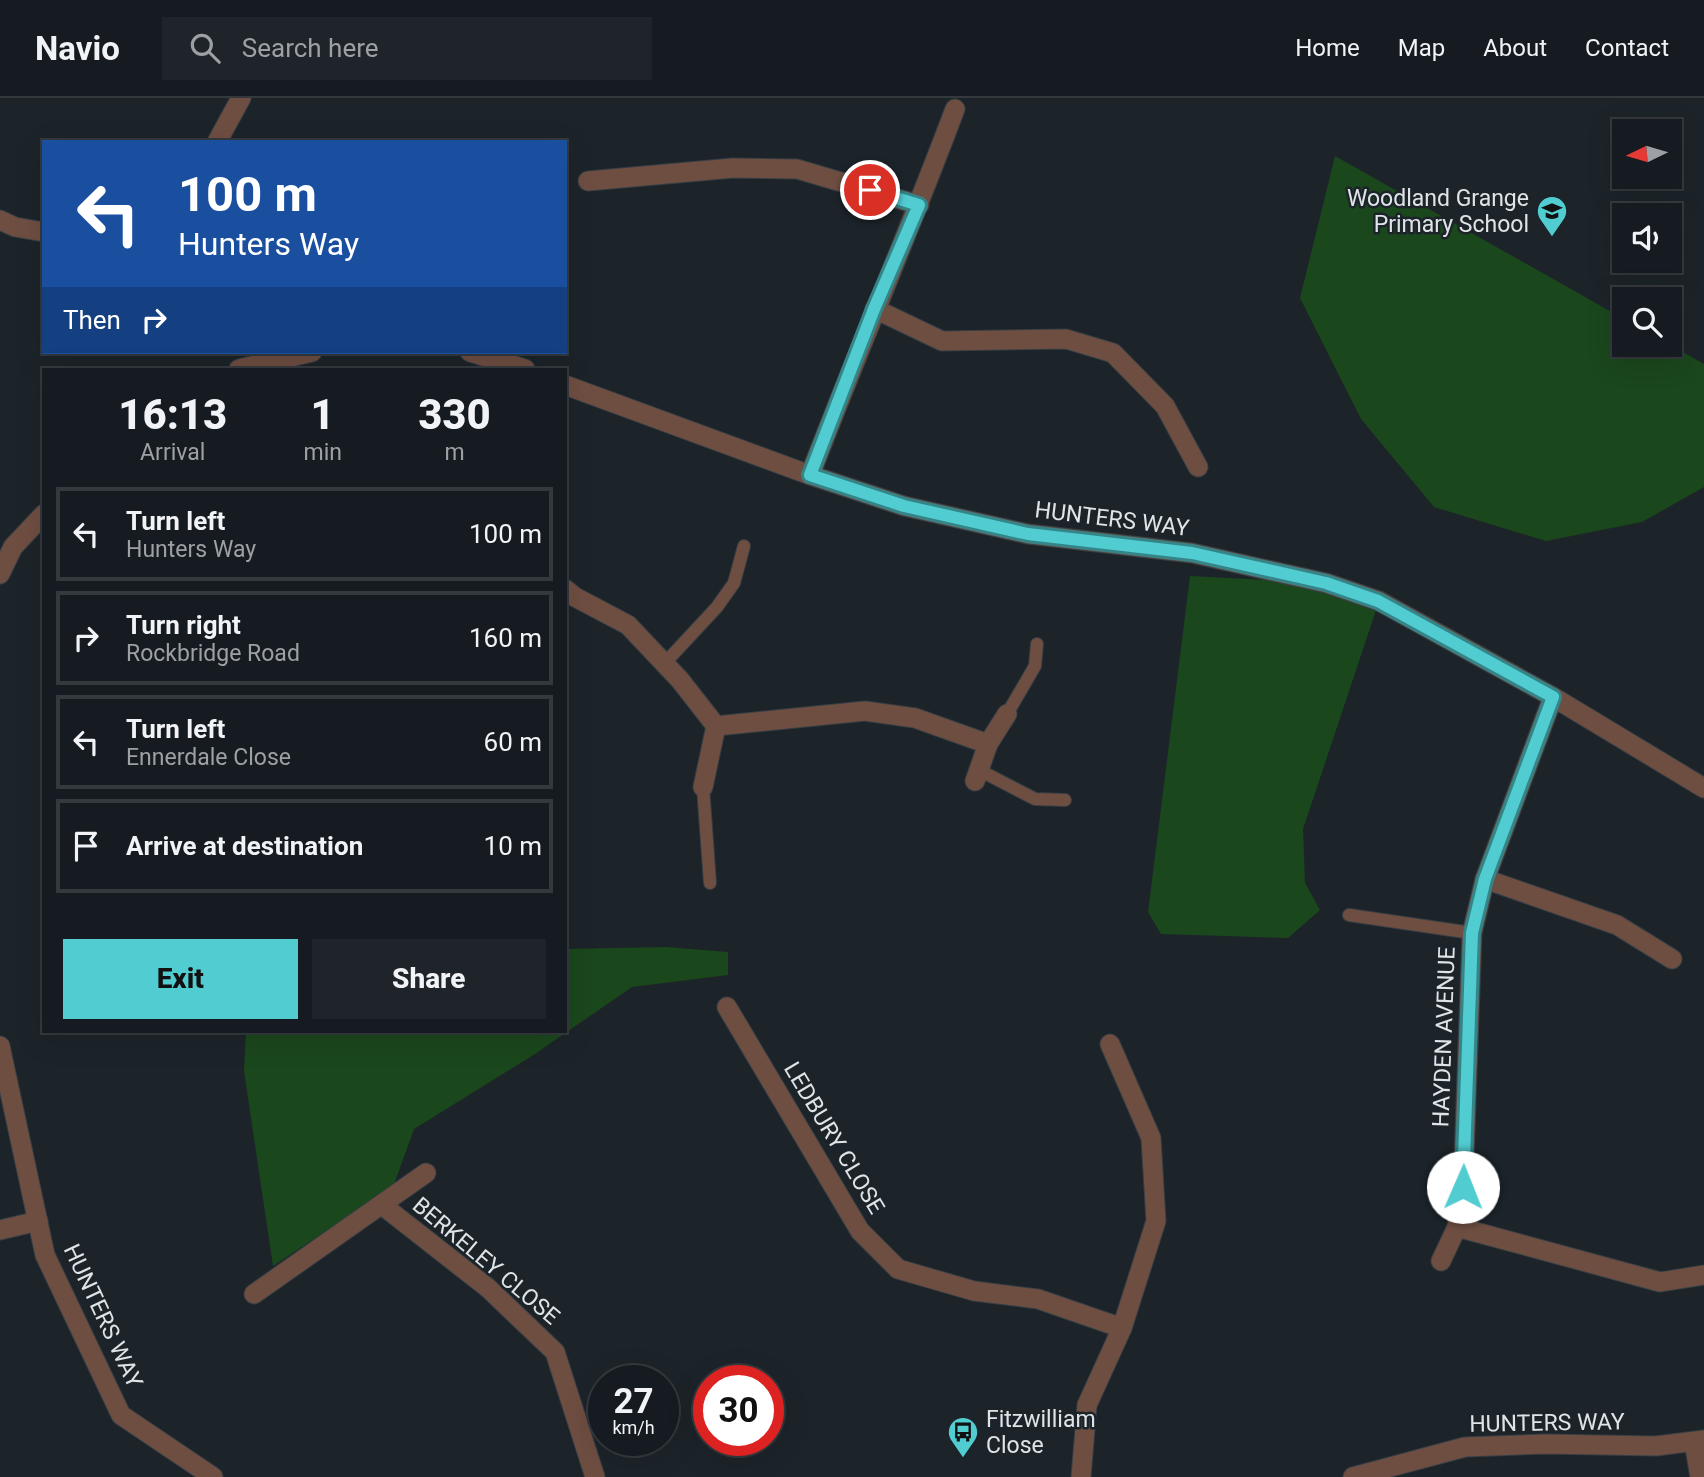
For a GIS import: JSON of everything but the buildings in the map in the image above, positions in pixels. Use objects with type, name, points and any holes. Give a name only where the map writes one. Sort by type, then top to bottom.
[{"type":"street","points":[[218,140],[241,98]]},
{"type":"street","points":[[810,475],[955,109]]},
{"type":"street","points":[[588,181],[733,168],[797,169],[919,205]]},
{"type":"street","points":[[0,220],[15,228],[42,232]]},
{"type":"street","points":[[874,309],[942,341],[1066,339],[1113,353],[1165,406],[1198,467]]},
{"type":"street","points":[[243,368],[303,354]]},
{"type":"street","points":[[476,354],[522,368]]},
{"type":"street","name":"HUNTERS WAY","points":[[567,393],[904,506],[1028,534],[1192,553],[1326,583],[1378,601],[1553,697],[1704,788]]},
{"type":"street","points":[[0,574],[13,547],[42,516]]},
{"type":"street","points":[[567,591],[628,625],[716,726]]},
{"type":"street","name":"HAYDEN AVENUE","points":[[1441,1261],[1457,1227],[1463,1187],[1472,933],[1485,879],[1553,697]]},
{"type":"street","points":[[716,726],[865,711],[915,718],[988,744]]},
{"type":"street","points":[[977,776],[988,744],[1007,714]]},
{"type":"street","points":[[704,787],[716,726]]},
{"type":"street","points":[[1485,879],[1618,925],[1672,959]]},
{"type":"street","name":"LEDBURY CLOSE","points":[[727,1006],[860,1231],[898,1269],[974,1292],[1038,1299],[1122,1328]]},
{"type":"street","points":[[1081,1477],[1087,1405],[1122,1328],[1156,1221],[1151,1138],[1110,1044]]},
{"type":"street","name":"HUNTERS WAY","points":[[0,1046],[45,1255],[121,1415],[214,1477]]},
{"type":"street","name":"BERKELEY CLOSE","points":[[254,1294],[426,1173]]},
{"type":"street","name":"BERKELEY CLOSE","points":[[382,1205],[488,1288],[555,1352],[595,1477]]},
{"type":"street","points":[[0,1230],[38,1221]]},
{"type":"street","points":[[1457,1227],[1660,1282],[1704,1275]]},
{"type":"street","points":[[1699,1441],[1700,1477]]},
{"type":"street","name":"HUNTERS WAY","points":[[1353,1477],[1465,1447],[1546,1444],[1656,1446],[1699,1441]]},
{"type":"lane","points":[[664,664],[717,607],[734,583],[744,547]]},
{"type":"lane","points":[[1007,714],[1035,666],[1037,644]]},
{"type":"lane","points":[[977,776],[1035,799],[1065,800]]},
{"type":"lane","points":[[704,787],[710,883]]},
{"type":"lane","points":[[1349,915],[1472,933]]},
{"type":"green space","points":[[1335,156],[1612,312],[1612,357],[1682,357],[1682,352],[1704,364],[1704,487],[1642,522],[1546,541],[1434,507],[1361,419],[1300,298]]},
{"type":"green space","points":[[1190,576],[1326,583],[1379,601],[1303,829],[1305,883],[1320,910],[1288,938],[1161,934],[1148,912]]},
{"type":"green space","points":[[666,947],[728,952],[728,975],[632,987],[567,1032],[567,949]]},
{"type":"green space","points":[[246,1033],[565,1033],[414,1129],[393,1187],[273,1266],[244,1071]]},
{"type":"place","name":"Woodland Grange Primary School","points":[[1552,238]]},
{"type":"place","name":"Fitzwilliam Close","points":[[963,1459]]},
{"type":"route","points":[[870,190],[919,205],[874,309],[810,475],[904,506],[1028,534],[1192,553],[1326,583],[1378,601],[1553,697],[1485,879],[1472,933],[1463,1187]]}]
